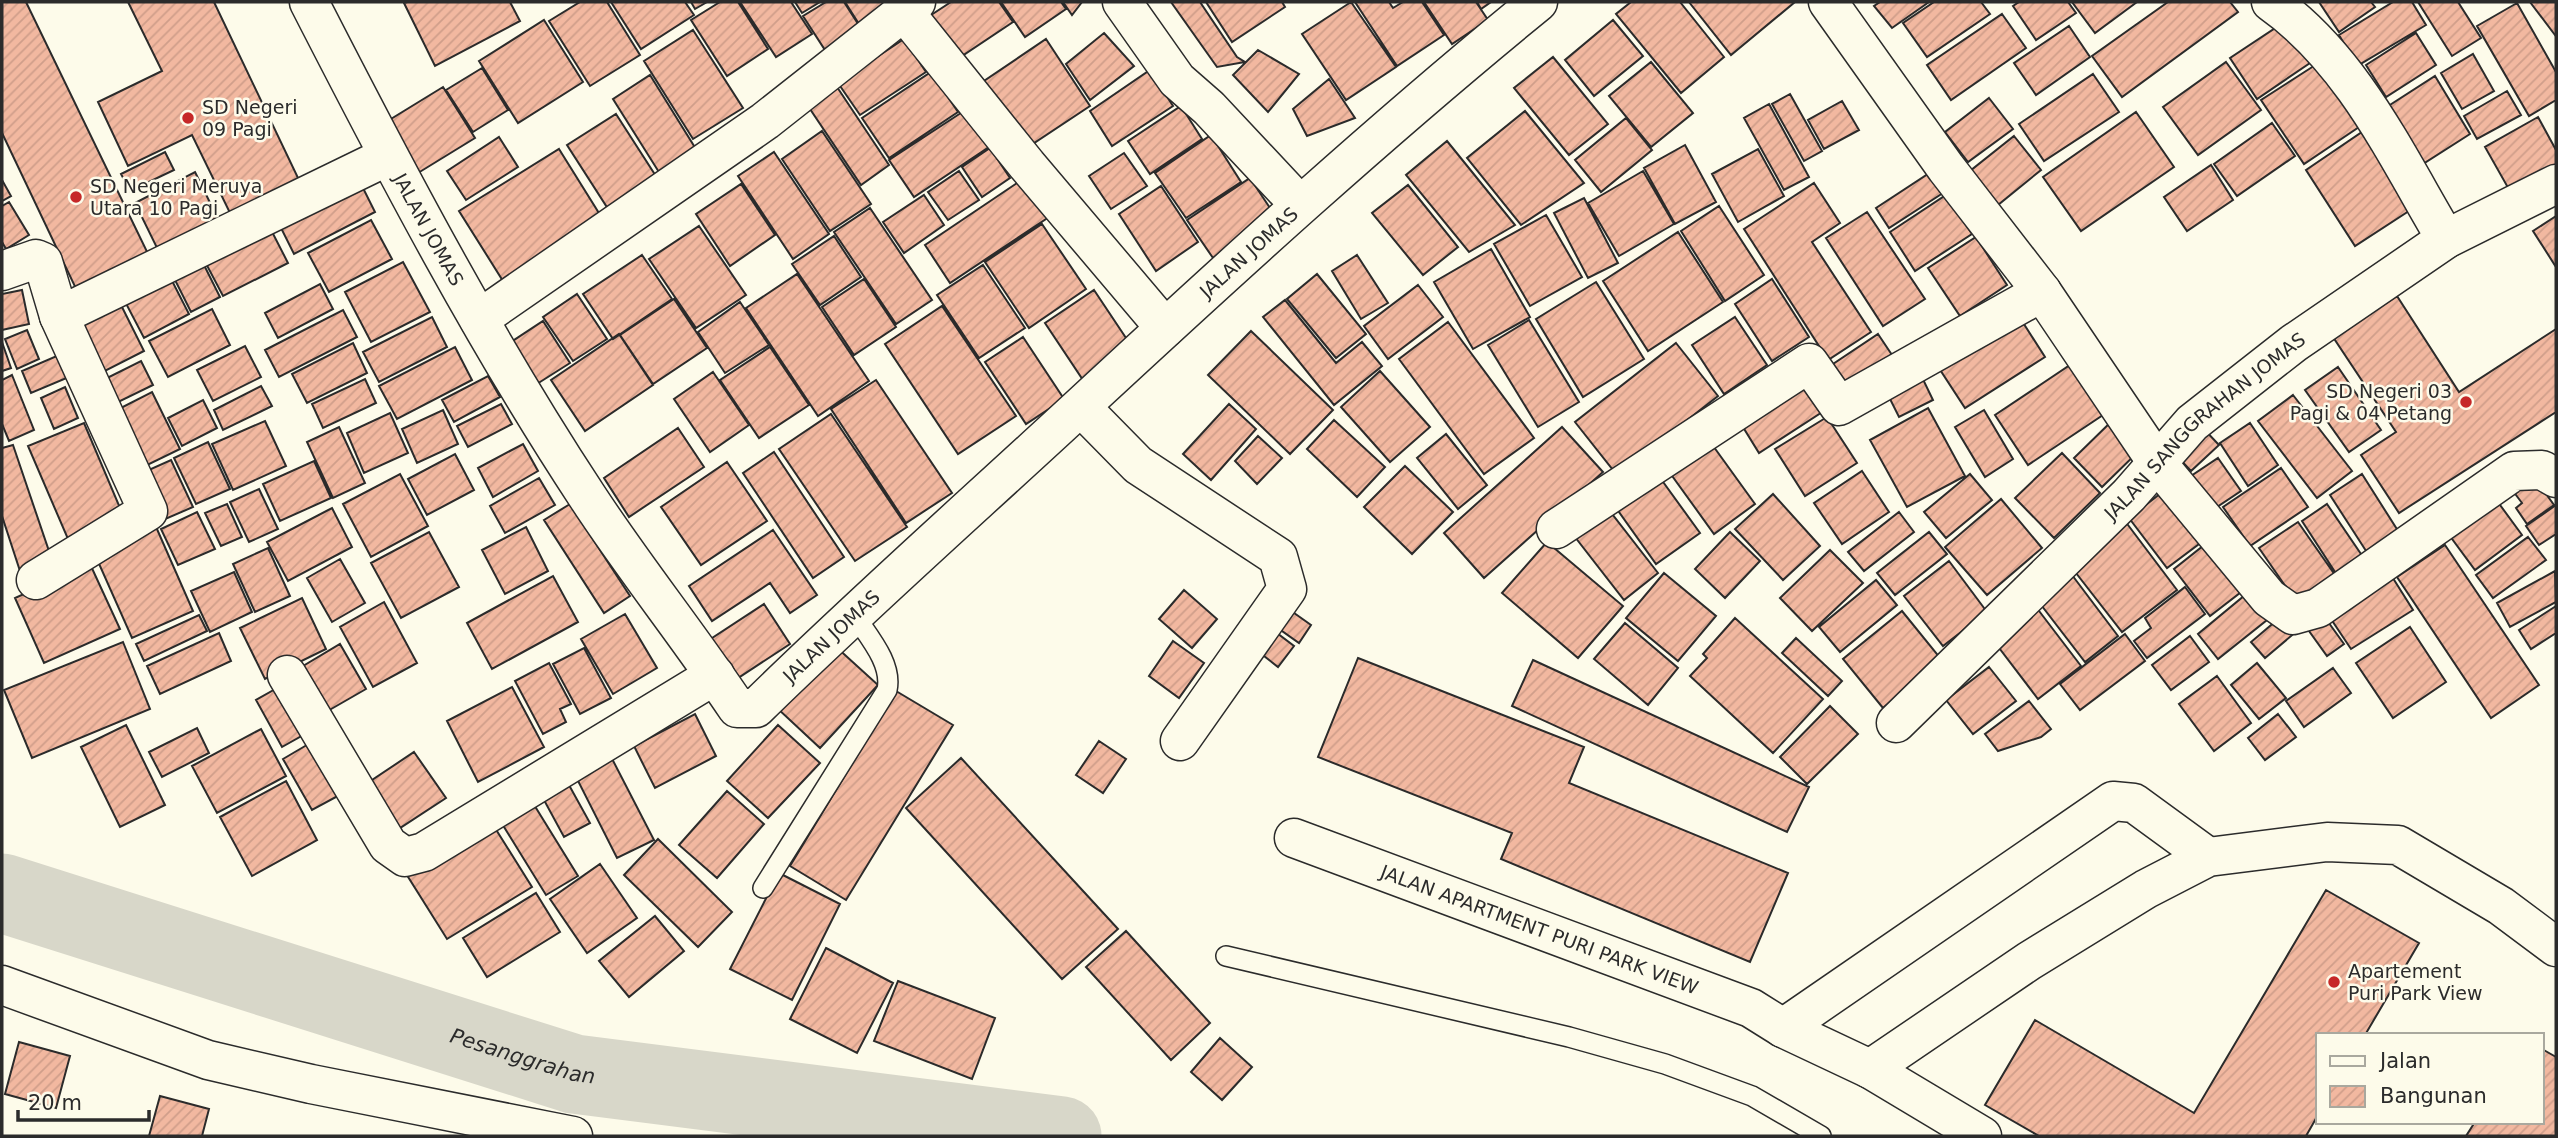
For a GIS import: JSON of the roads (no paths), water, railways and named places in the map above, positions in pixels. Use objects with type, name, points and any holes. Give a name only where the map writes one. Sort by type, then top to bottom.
[{"type":"street","name":"JALAN JOMAS","points":[[310,2],[388,156],[479,319],[587,496],[737,708],[756,708],[853,613],[1081,407],[1299,204],[1538,2]]},
{"type":"street","points":[[1122,2],[1177,80],[1209,108],[1299,204]]},
{"type":"street","points":[[1828,2],[1947,168],[2042,292],[2158,464],[2269,598],[2294,615],[2318,608],[2514,471],[2543,470],[2556,478]]},
{"type":"street","points":[[2271,2],[2290,15],[2333,57],[2359,93],[2446,239]]},
{"type":"street","points":[[479,319],[765,121],[909,6],[1027,165],[1165,328]]},
{"type":"street","points":[[59,316],[388,156]]},
{"type":"street","name":"JALAN SANGGRAHAN JOMAS","points":[[1896,723],[2158,464],[2178,436],[2283,351],[2446,239],[2556,184]]},
{"type":"street","points":[[2,271],[36,260],[43,262],[59,316],[148,511],[36,580]]},
{"type":"street","points":[[1556,529],[1810,363],[1839,406],[2042,292]]},
{"type":"street","points":[[1081,407],[1138,465],[1278,557],[1285,577],[1287,589],[1180,741]]},
{"type":"street","points":[[287,675],[388,845],[405,857],[424,852],[715,675]]},
{"type":"street","points":[[1783,1028],[2113,801],[2134,803],[2208,857]]},
{"type":"street","name":"JALAN APARTMENT PURI PARK VIEW","points":[[1294,838],[1751,1008],[1783,1028],[1870,1069],[1982,1136]]},
{"type":"street","points":[[1870,1069],[2029,961],[2146,889],[2208,857],[2327,842],[2398,845],[2501,906],[2556,947]]},
{"type":"street","points":[[2,985],[208,1060],[312,1084],[573,1136]]},
{"type":"lane","points":[[763,888],[887,690],[889,679],[884,663],[853,613]]},
{"type":"lane","points":[[1226,956],[1569,1037],[1665,1064],[1752,1096],[1821,1136]]},
{"type":"waterway","name":"Pesanggrahan","points":[[2,893],[574,1074],[1062,1136]]},
{"type":"place","name":"SD Negeri 09 Pagi","points":[[188,118]]},
{"type":"place","name":"SD Negeri Meruya Utara 10 Pagi","points":[[76,197]]},
{"type":"place","name":"SD Negeri 03 Pagi & 04 Petang","points":[[2466,402]]},
{"type":"place","name":"Apartement Puri Park View","points":[[2334,982]]}]
